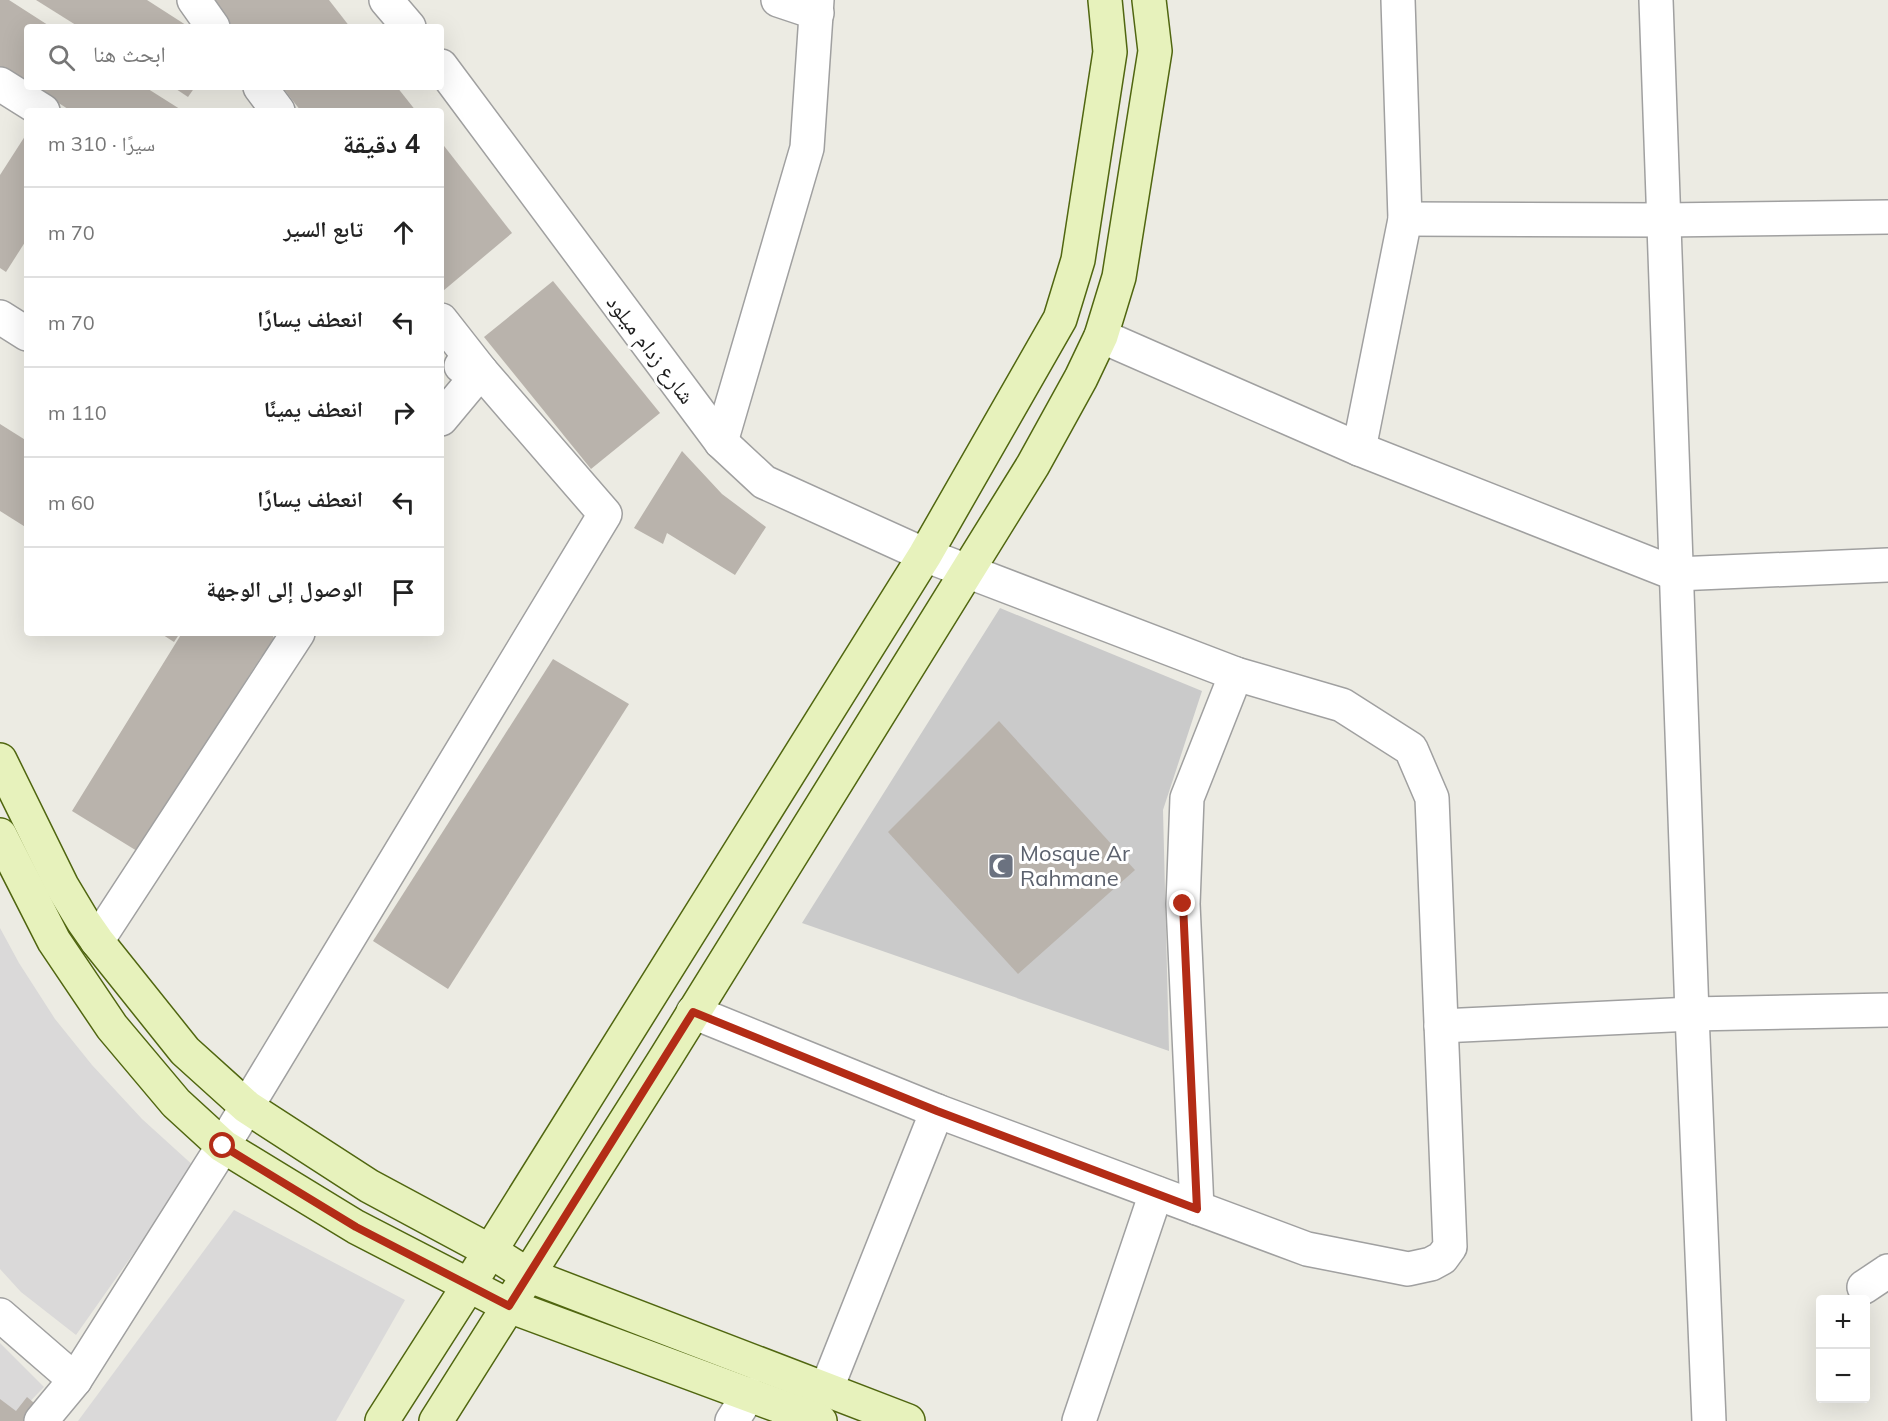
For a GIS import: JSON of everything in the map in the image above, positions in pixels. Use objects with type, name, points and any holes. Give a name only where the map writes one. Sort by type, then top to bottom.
[{"type":"main road","points":[[382,1421],[925,555],[1060,319],[1078,260],[1110,52],[1105,0]]},
{"type":"main road","points":[[436,1421],[1033,465],[1081,378],[1101,336],[1119,277],[1155,51],[1149,0]]},
{"type":"main road","points":[[0,760],[62,886],[97,941],[185,1051],[247,1107],[369,1186],[490,1251],[528,1275],[823,1405]]},
{"type":"main road","points":[[0,835],[54,940],[112,1027],[176,1103],[223,1146],[356,1227],[509,1306],[740,1408],[823,1405],[908,1421]]},
{"type":"street","points":[[194,0],[211,24]]},
{"type":"street","points":[[386,0],[406,24]]},
{"type":"street","points":[[721,442],[807,148],[817,6],[778,0]]},
{"type":"street","points":[[1359,449],[1405,219],[1398,0]]},
{"type":"street","points":[[1656,0],[1692,1014],[1709,1421]]},
{"type":"street","name":"شارع زدام ميلود","points":[[444,70],[721,442],[764,482],[925,555],[1236,674],[1342,705],[1411,748],[1432,798],[1450,1247],[1442,1258],[1431,1264],[1408,1269],[1307,1249],[937,1111],[693,1012]]},
{"type":"street","points":[[0,84],[39,108]]},
{"type":"street","points":[[262,90],[277,108]]},
{"type":"street","points":[[1405,219],[1664,220],[1888,217]]},
{"type":"street","points":[[0,317],[24,332]]},
{"type":"street","points":[[41,1421],[75,1380],[223,1146],[605,514],[481,371],[444,324]]},
{"type":"street","points":[[1101,336],[1359,449],[1676,574],[1888,565]]},
{"type":"street","points":[[444,359],[481,371]]},
{"type":"street","points":[[444,414],[481,371]]},
{"type":"street","points":[[97,941],[296,636]]},
{"type":"street","points":[[1197,1209],[1183,904],[1187,798],[1236,674]]},
{"type":"street","points":[[1441,1026],[1692,1014],[1888,1010]]},
{"type":"street","points":[[823,1405],[937,1111]]},
{"type":"street","points":[[1079,1421],[1156,1193]]},
{"type":"street","points":[[0,1315],[75,1380]]},
{"type":"shaded area","name":"Mosque Ar Rahmane","points":[[1000,608],[1202,691],[1163,810],[1169,1051],[802,923]]},
{"type":"shaded area","points":[[0,928],[19,963],[55,1019],[92,1065],[142,1119],[196,1168],[188,1176],[76,1335],[21,1292],[0,1269]]},
{"type":"shaded area","points":[[234,1210],[405,1300],[336,1421],[78,1421]]},
{"type":"shaded area","points":[[0,1343],[44,1387],[11,1421],[0,1421]]},
{"type":"building","points":[[0,0],[9,0],[46,24],[24,24],[24,81],[0,66]]},
{"type":"building","points":[[36,0],[147,0],[184,24],[74,24]]},
{"type":"building","points":[[204,0],[329,0],[348,24],[231,24]]},
{"type":"building","points":[[39,90],[150,90],[178,108],[66,108]]},
{"type":"building","points":[[178,90],[193,90],[188,97]]},
{"type":"building","points":[[284,90],[399,90],[414,108],[299,108]]},
{"type":"building","points":[[24,138],[24,244],[6,272],[0,268],[0,175]]},
{"type":"building","points":[[444,146],[512,233],[444,290]]},
{"type":"building","points":[[553,281],[660,413],[591,469],[484,337]]},
{"type":"building","points":[[0,424],[24,439],[24,526],[0,511]]},
{"type":"building","points":[[682,451],[722,494],[766,527],[735,575],[667,533],[663,544],[634,528]]},
{"type":"building","points":[[165,636],[178,636],[174,642]]},
{"type":"building","points":[[180,636],[273,636],[270,649],[261,657],[137,851],[72,811]]},
{"type":"building","points":[[553,659],[629,704],[448,989],[373,941]]},
{"type":"building","points":[[999,721],[1135,870],[1018,974],[888,832]]},
{"type":"building","points":[[27,1397],[46,1413],[40,1421],[0,1421],[0,1399],[16,1411]]},
{"type":"place","name":"Mosque Ar Rahmane","points":[[1001,866]]},
{"type":"route","points":[[223,1146],[356,1227],[509,1306],[693,1012],[937,1111],[1197,1209],[1183,904]]}]
